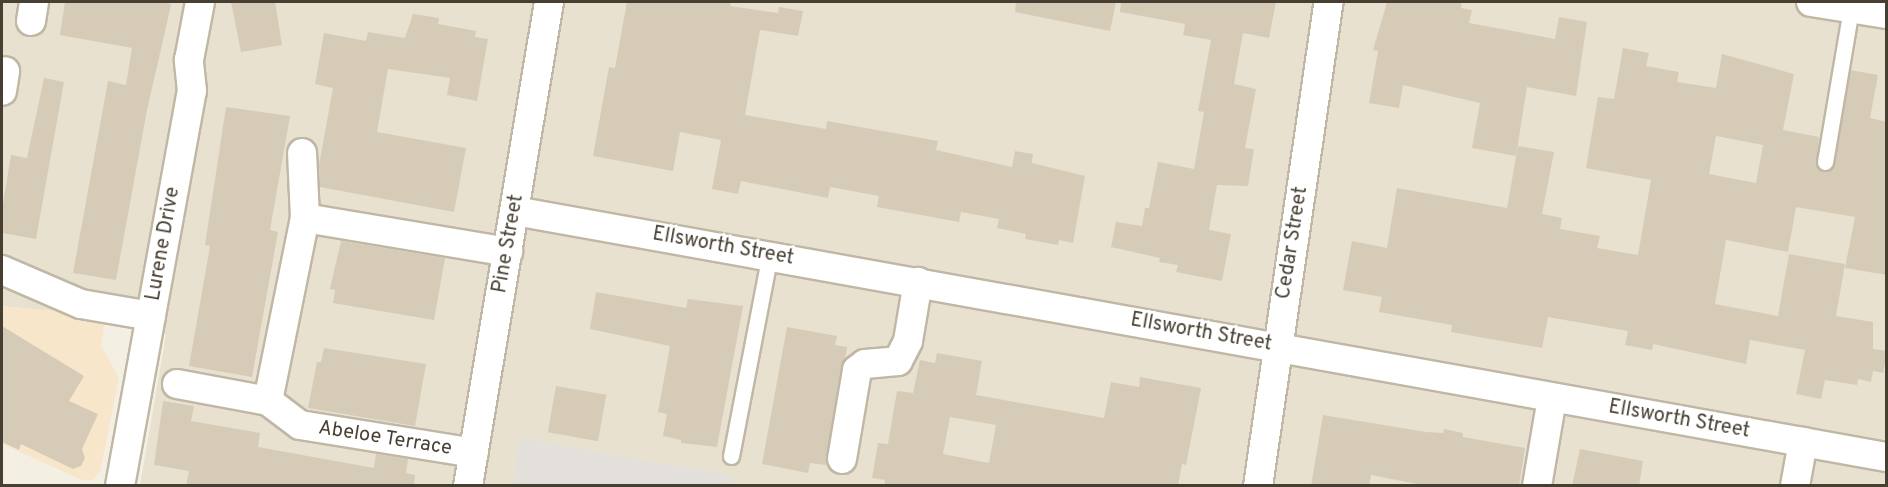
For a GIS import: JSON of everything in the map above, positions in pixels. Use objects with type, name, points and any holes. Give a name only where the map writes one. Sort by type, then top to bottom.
[{"type":"street","name":"Lurene Drive","points":[[120,486],[192,91],[189,60],[200,2]]},
{"type":"street","name":"Pine Street","points":[[468,486],[549,2]]},
{"type":"street","name":"Cedar Street","points":[[1258,486],[1329,2]]},
{"type":"street","points":[[1811,2],[1887,14]]},
{"type":"street","points":[[268,401],[305,218],[302,153]]},
{"type":"street","name":"Ellsworth Street","points":[[515,211],[770,254],[1552,398],[1887,457]]},
{"type":"street","points":[[305,218],[508,252]]},
{"type":"street","points":[[2,270],[81,304],[151,316]]},
{"type":"street","points":[[842,459],[857,370],[865,364],[898,361],[908,341],[918,282]]},
{"type":"street","name":"Abeloe Terrace","points":[[177,384],[268,401],[300,425],[474,453]]},
{"type":"street","points":[[1537,486],[1552,398]]},
{"type":"street","points":[[1795,486],[1803,442]]},
{"type":"lane","points":[[1825,162],[1851,8]]},
{"type":"lane","points":[[731,456],[770,254]]},
{"type":"shaded area","points":[[2,2],[1886,2],[1886,485],[140,485],[166,335],[64,312],[2,306]]},
{"type":"shaded area","points":[[2,306],[64,312],[105,321],[101,345],[119,378],[100,472],[92,480],[82,480],[2,444]]},
{"type":"shaded area","points":[[521,438],[733,476],[731,485],[513,485]]},
{"type":"building","points":[[65,2],[167,2],[171,5],[147,110],[116,280],[73,273],[108,81],[126,85],[132,48],[60,35]]},
{"type":"building","points":[[231,2],[275,2],[282,45],[241,52]]},
{"type":"building","points":[[627,2],[731,2],[730,6],[778,13],[779,7],[803,11],[798,36],[760,30],[745,115],[826,129],[827,121],[938,141],[936,150],[1012,167],[1015,151],[1033,154],[1032,163],[1085,176],[1073,243],[1059,240],[1058,245],[1025,239],[1026,234],[997,228],[999,219],[961,212],[959,222],[877,207],[879,196],[830,187],[828,198],[741,181],[738,194],[712,189],[721,140],[680,132],[673,171],[593,156],[609,67],[615,68]]},
{"type":"building","points":[[1016,2],[1116,2],[1110,31],[1015,12]]},
{"type":"building","points":[[1121,2],[1276,2],[1269,38],[1243,33],[1234,84],[1256,89],[1245,148],[1254,149],[1248,186],[1217,185],[1209,230],[1231,234],[1222,281],[1176,272],[1178,265],[1159,262],[1160,258],[1111,247],[1116,222],[1142,226],[1145,208],[1149,208],[1158,162],[1194,169],[1204,112],[1198,111],[1211,40],[1183,35],[1185,24],[1120,12]]},
{"type":"building","points":[[1387,2],[1462,2],[1461,8],[1472,10],[1469,23],[1555,39],[1559,17],[1587,22],[1576,96],[1527,87],[1516,156],[1472,148],[1480,103],[1403,85],[1399,108],[1369,103],[1378,51],[1373,50]]},
{"type":"building","points":[[413,14],[439,18],[438,24],[476,31],[475,37],[488,39],[477,101],[447,95],[450,78],[388,69],[377,132],[466,148],[454,212],[320,187],[319,165],[333,88],[315,84],[324,33],[366,41],[368,32],[405,38]]},
{"type":"building","points":[[1623,48],[1649,53],[1646,66],[1679,72],[1677,82],[1716,88],[1722,54],[1794,74],[1783,130],[1819,137],[1816,165],[1824,172],[1835,164],[1850,70],[1878,75],[1870,118],[1887,122],[1887,275],[1845,268],[1855,217],[1796,207],[1788,252],[1726,240],[1715,304],[1778,316],[1789,254],[1845,264],[1836,316],[1873,322],[1873,349],[1887,351],[1883,373],[1873,371],[1871,382],[1858,379],[1857,385],[1825,380],[1821,399],[1796,394],[1805,350],[1750,340],[1746,364],[1653,344],[1652,350],[1625,345],[1628,331],[1548,317],[1542,348],[1451,332],[1452,325],[1379,312],[1382,297],[1343,290],[1352,241],[1387,248],[1397,188],[1507,208],[1518,146],[1554,152],[1542,214],[1562,218],[1560,229],[1600,236],[1597,248],[1638,255],[1651,180],[1586,168],[1598,97],[1614,99]],"holes":[[[1716,136],[1763,145],[1756,183],[1709,174]]]},
{"type":"building","points":[[44,78],[64,82],[36,239],[2,233],[2,210],[11,155],[27,158]]},
{"type":"building","points":[[226,107],[290,116],[270,230],[278,232],[252,377],[189,366],[210,246],[205,245]]},
{"type":"building","points":[[341,241],[445,258],[434,320],[333,303],[335,290],[330,289]]},
{"type":"building","points":[[596,292],[686,308],[688,299],[743,306],[717,447],[681,443],[681,440],[663,436],[667,414],[658,412],[670,346],[590,329]]},
{"type":"building","points":[[2,326],[84,376],[69,401],[98,414],[82,449],[85,458],[81,466],[73,469],[21,444],[19,450],[2,442]]},
{"type":"building","points":[[787,327],[837,336],[835,345],[847,347],[826,465],[810,463],[808,473],[762,464]]},
{"type":"building","points":[[324,348],[426,364],[415,426],[308,408],[317,362],[321,362]]},
{"type":"building","points":[[937,353],[982,361],[976,395],[1104,418],[1111,382],[1139,387],[1140,377],[1201,388],[1186,465],[1182,464],[1178,486],[884,486],[885,480],[872,478],[878,443],[888,444],[897,391],[913,393],[920,360],[935,363]],"holes":[[[950,417],[996,425],[989,463],[943,454]]]},
{"type":"building","points":[[556,386],[606,395],[598,441],[548,432]]},
{"type":"building","points":[[163,401],[194,406],[191,421],[260,433],[258,447],[374,468],[376,454],[408,459],[406,473],[415,475],[414,486],[186,486],[189,471],[154,465]]},
{"type":"building","points":[[1323,415],[1426,432],[1443,433],[1444,429],[1463,433],[1463,437],[1525,448],[1519,486],[1427,486],[1371,475],[1369,486],[1311,486]]},
{"type":"building","points":[[1580,449],[1643,461],[1639,486],[1572,486]]}]
